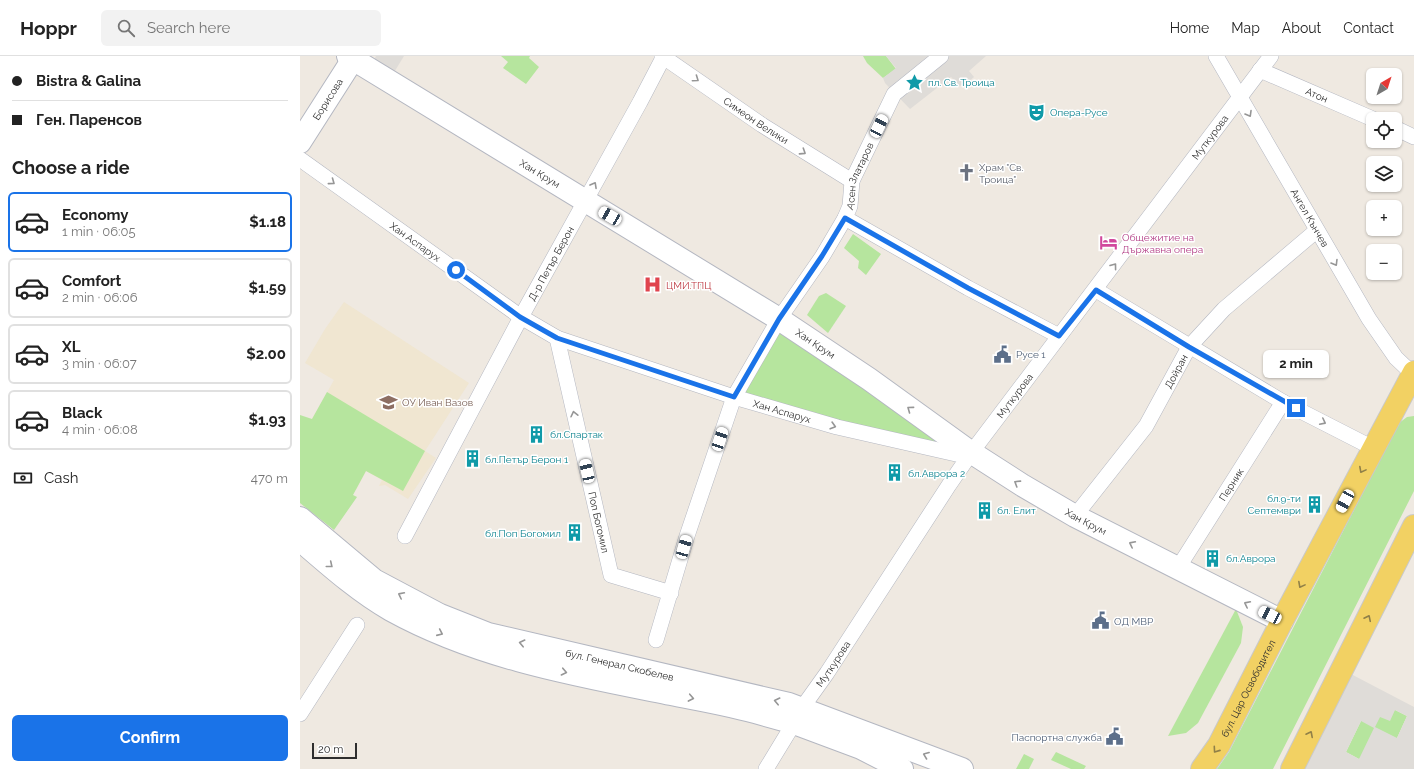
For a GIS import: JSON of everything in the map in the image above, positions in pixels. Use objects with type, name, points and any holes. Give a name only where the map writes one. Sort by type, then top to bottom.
[{"type":"main road","name":"Хан Крум","points":[[352,57],[584,201],[779,319],[870,379],[969,451],[1022,486],[1075,516],[1282,621]]},
{"type":"main road","name":"Борисова","points":[[300,142],[352,57]]},
{"type":"main road","name":"бул. Цар Освободител","points":[[1202,769],[1219,745],[1282,621],[1391,414],[1414,374]]},
{"type":"main road","points":[[1391,414],[1404,407],[1414,405]]},
{"type":"main road","name":"бул. Генерал Скобелев","points":[[300,518],[374,580],[440,615],[488,634],[782,702],[798,716],[902,769]]},
{"type":"main road","points":[[1292,769],[1414,526]]},
{"type":"main road","name":"бул. Генерал Скобелев","points":[[300,540],[365,593],[391,609],[455,640],[485,651],[547,668],[738,708],[798,716],[962,769]]},
{"type":"street","name":"Симеон Велики","points":[[663,56],[762,125],[852,181]]},
{"type":"street","name":"Д-р Петър Берон","points":[[404,536],[520,317],[663,56]]},
{"type":"street","name":"Асен Златаров","points":[[656,640],[687,536],[734,397],[779,319],[822,256],[845,218],[850,206],[852,181],[894,94],[941,56]]},
{"type":"street","name":"Ангел Кънчев","points":[[1216,56],[1316,231],[1369,319],[1396,358],[1414,374]]},
{"type":"street","name":"Муткурова","points":[[766,769],[798,716],[969,451],[1096,290],[1271,56]]},
{"type":"street","name":"Атон","points":[[1260,70],[1366,116]]},
{"type":"street","points":[[1402,131],[1414,136]]},
{"type":"street","name":"Хан Аспарух","points":[[300,159],[520,317],[557,338],[734,397],[837,427],[956,454],[969,451]]},
{"type":"street","points":[[845,218],[968,288],[1059,336]]},
{"type":"street","name":"Дойран","points":[[1075,516],[1146,426],[1189,347],[1224,309],[1316,231]]},
{"type":"street","points":[[1096,290],[1283,402],[1373,448]]},
{"type":"street","name":"Поп Богомил","points":[[557,338],[611,575],[671,593]]},
{"type":"street","name":"Перник","points":[[1178,568],[1283,402]]},
{"type":"street","points":[[300,714],[357,625]]},
{"type":"shaded area","points":[[376,56],[404,56],[390,79],[374,60]]},
{"type":"shaded area","name":"пл. Св. Троица","points":[[886,56],[986,56],[969,71],[974,77],[968,82],[960,86],[951,77],[910,109],[885,83],[883,78],[896,68]]},
{"type":"shaded area","name":"ОУ Иван Вазов","points":[[344,302],[469,383],[425,451],[436,458],[408,499],[385,485],[379,486],[382,480],[366,471],[356,490],[308,426],[334,380],[305,363],[325,329]]},
{"type":"shaded area","points":[[1349,673],[1414,707],[1414,769],[1304,769]],"holes":[[[1395,710],[1407,716],[1397,738],[1375,727],[1380,717],[1390,721]],[[1361,721],[1374,728],[1359,759],[1346,752]]]},
{"type":"green space","points":[[501,56],[530,56],[529,58],[539,67],[526,84],[503,68],[508,62]]},
{"type":"green space","points":[[863,56],[886,56],[896,69],[883,78],[867,63]]},
{"type":"green space","points":[[853,234],[881,254],[866,275],[858,268],[859,261],[844,248]]},
{"type":"green space","points":[[826,293],[846,306],[828,333],[807,315],[819,296]]},
{"type":"green space","points":[[779,319],[971,453],[734,397]]},
{"type":"green space","points":[[327,392],[425,451],[403,491],[366,471],[353,495],[357,497],[334,530],[300,503],[300,415],[312,419]]},
{"type":"green space","points":[[1414,416],[1414,491],[1273,769],[1217,769],[1229,752],[1399,423],[1407,417]]},
{"type":"green space","points":[[1236,609],[1243,627],[1241,643],[1198,723],[1186,733],[1168,736]]},
{"type":"green space","points":[[1395,710],[1407,716],[1397,738],[1359,759],[1346,752],[1361,721],[1380,717]]},
{"type":"green space","points":[[1056,752],[1086,766],[1084,769],[1071,769],[1051,760]]},
{"type":"green space","points":[[1024,754],[1034,759],[1029,769],[1016,769]]},
{"type":"place","name":"пл. Св. Троица","points":[[915,82]]},
{"type":"place","name":"Опера-Русе","points":[[1037,112]]},
{"type":"place","name":"Храм \"Св. Троица\"","points":[[966,173]]},
{"type":"place","name":"Общежитие на Държавна опера","points":[[1109,243]]},
{"type":"place","name":"ЦМИ.ТПЦ","points":[[653,285]]},
{"type":"place","name":"Русе 1","points":[[1003,354]]},
{"type":"place","name":"ОУ Иван Вазов","points":[[389,402]]},
{"type":"place","name":"бл.Спартак","points":[[537,434]]},
{"type":"place","name":"бл.Петър Берон 1","points":[[472,459]]},
{"type":"place","name":"бл.Аврора 2","points":[[895,473]]},
{"type":"place","name":"бл.9-ти Септември","points":[[1314,504]]},
{"type":"place","name":"бл. Елит","points":[[984,510]]},
{"type":"place","name":"бл.Поп Богомил","points":[[574,533]]},
{"type":"place","name":"бл.Аврора","points":[[1213,558]]},
{"type":"place","name":"ОД МВР","points":[[1101,621]]},
{"type":"place","name":"Паспортна служба","points":[[1115,737]]},
{"type":"route","points":[[456,270],[520,317],[557,338],[734,397],[779,319],[822,256],[845,218],[968,288],[1059,336],[1096,290],[1189,347],[1283,402],[1296,408]]}]
